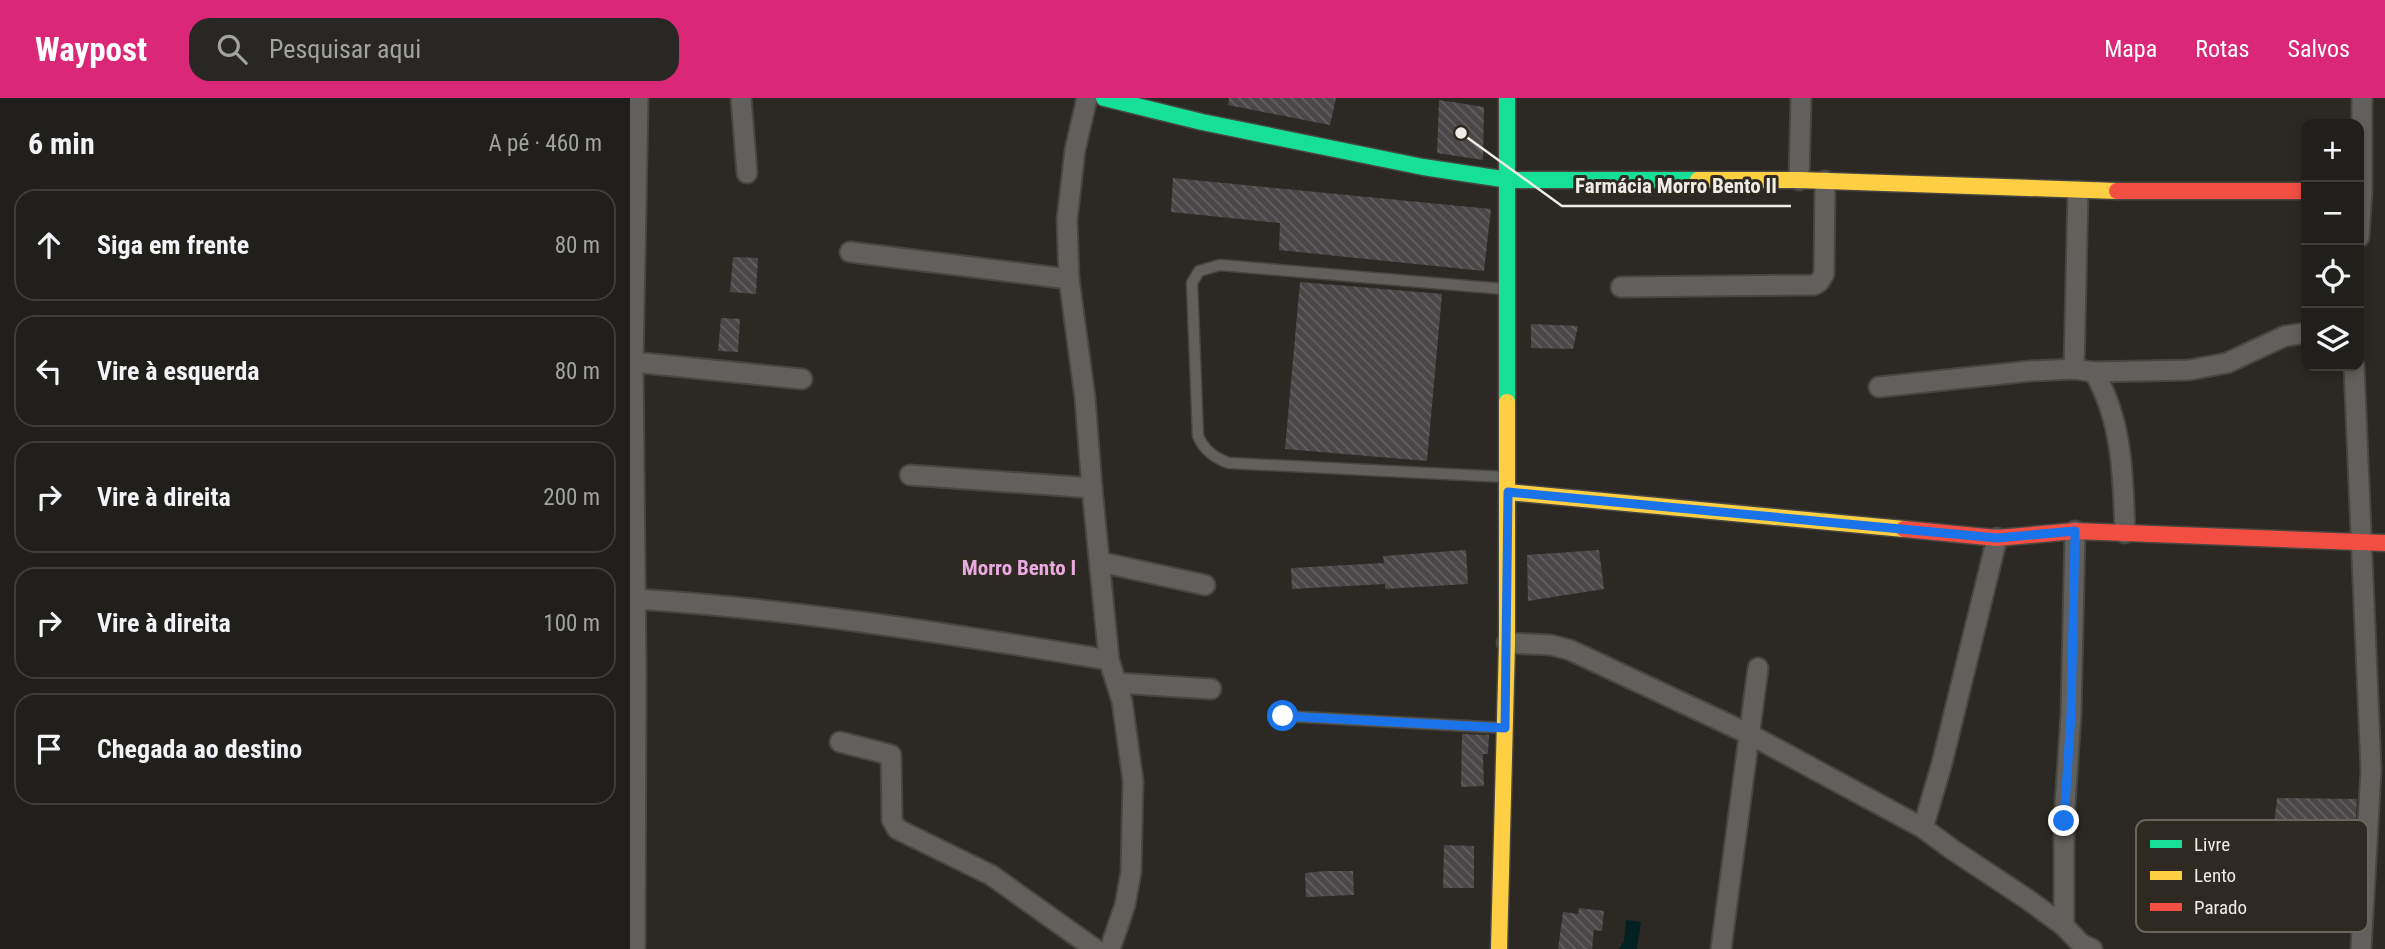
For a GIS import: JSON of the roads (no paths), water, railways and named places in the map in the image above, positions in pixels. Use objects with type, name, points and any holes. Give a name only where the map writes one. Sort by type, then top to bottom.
[{"type":"street","points":[[633,944],[633,264],[638,98]]},
{"type":"street","points":[[741,98],[747,173]]},
{"type":"street","points":[[1087,98],[1075,150],[1068,220],[1069,279],[1085,398],[1091,488],[1109,660],[1117,682],[1127,729],[1133,781],[1131,872],[1125,905],[1110,949]]},
{"type":"street","points":[[1104,98],[1202,122],[1423,167],[1509,180],[1800,180],[2078,191],[2301,191]]},
{"type":"street","points":[[1499,949],[1507,643],[1507,98]]},
{"type":"street","points":[[1800,180],[1801,98]]},
{"type":"street","points":[[2360,182],[2362,98]]},
{"type":"street","points":[[1621,287],[1814,285],[1824,274],[1825,181]]},
{"type":"street","points":[[2074,369],[2078,191]]},
{"type":"street","points":[[850,252],[1069,279]]},
{"type":"street","points":[[1879,387],[2030,371],[2189,370],[2227,363],[2285,336],[2301,334]]},
{"type":"street","points":[[633,362],[802,379]]},
{"type":"street","points":[[2354,371],[2371,770],[2368,824]]},
{"type":"street","points":[[2094,372],[2109,402],[2120,440],[2125,533]]},
{"type":"street","points":[[910,475],[1091,488]]},
{"type":"street","points":[[1507,485],[1997,538],[2075,531],[2385,543]]},
{"type":"street","points":[[2064,926],[2064,821],[2071,715],[2075,531]]},
{"type":"street","points":[[1923,828],[1942,763],[1997,538]]},
{"type":"street","points":[[1100,562],[1205,585]]},
{"type":"street","points":[[635,599],[717,604],[845,620],[1109,660]]},
{"type":"street","points":[[1507,643],[1551,645],[1570,650],[1749,734],[1923,828],[2064,926],[2081,944],[2092,949]]},
{"type":"street","points":[[1721,949],[1758,668]]},
{"type":"street","points":[[1117,682],[1211,689]]},
{"type":"street","points":[[840,742],[891,755],[892,820],[897,829],[991,875],[1095,949]]},
{"type":"lane","points":[[1507,485],[1229,463],[1219,459],[1202,445],[1198,436],[1192,283],[1199,271],[1220,265],[1508,289]]},
{"type":"lane","points":[[1283,716],[1505,728]]},
{"type":"water","points":[[1626,920],[1641,922],[1637,949],[1619,949],[1624,941]]},
{"type":"place","name":"Farmácia Morro Bento II","points":[[1461,133]]},
{"type":"district","name":"Morro Bento I","points":[[1019,568]]}]
